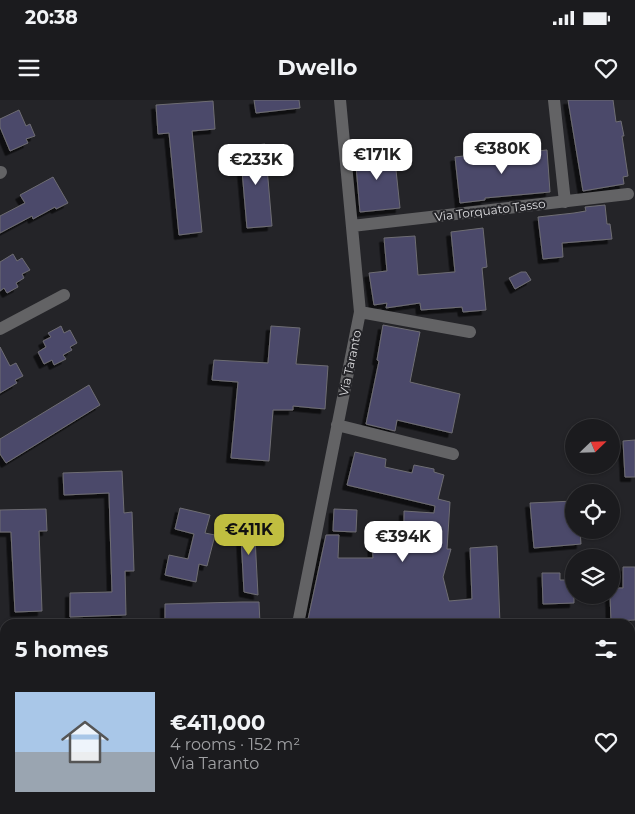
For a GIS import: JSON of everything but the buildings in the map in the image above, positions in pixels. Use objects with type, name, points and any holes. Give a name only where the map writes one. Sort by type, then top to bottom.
[{"type":"street","name":"Via Taranto","points":[[299,619],[360,312],[340,100]]},
{"type":"street","points":[[554,100],[565,202]]},
{"type":"street","name":"Via Torquato Tasso","points":[[352,226],[628,194]]},
{"type":"street","points":[[0,329],[64,295]]},
{"type":"street","points":[[360,312],[470,332]]},
{"type":"street","points":[[337,426],[453,454]]}]
